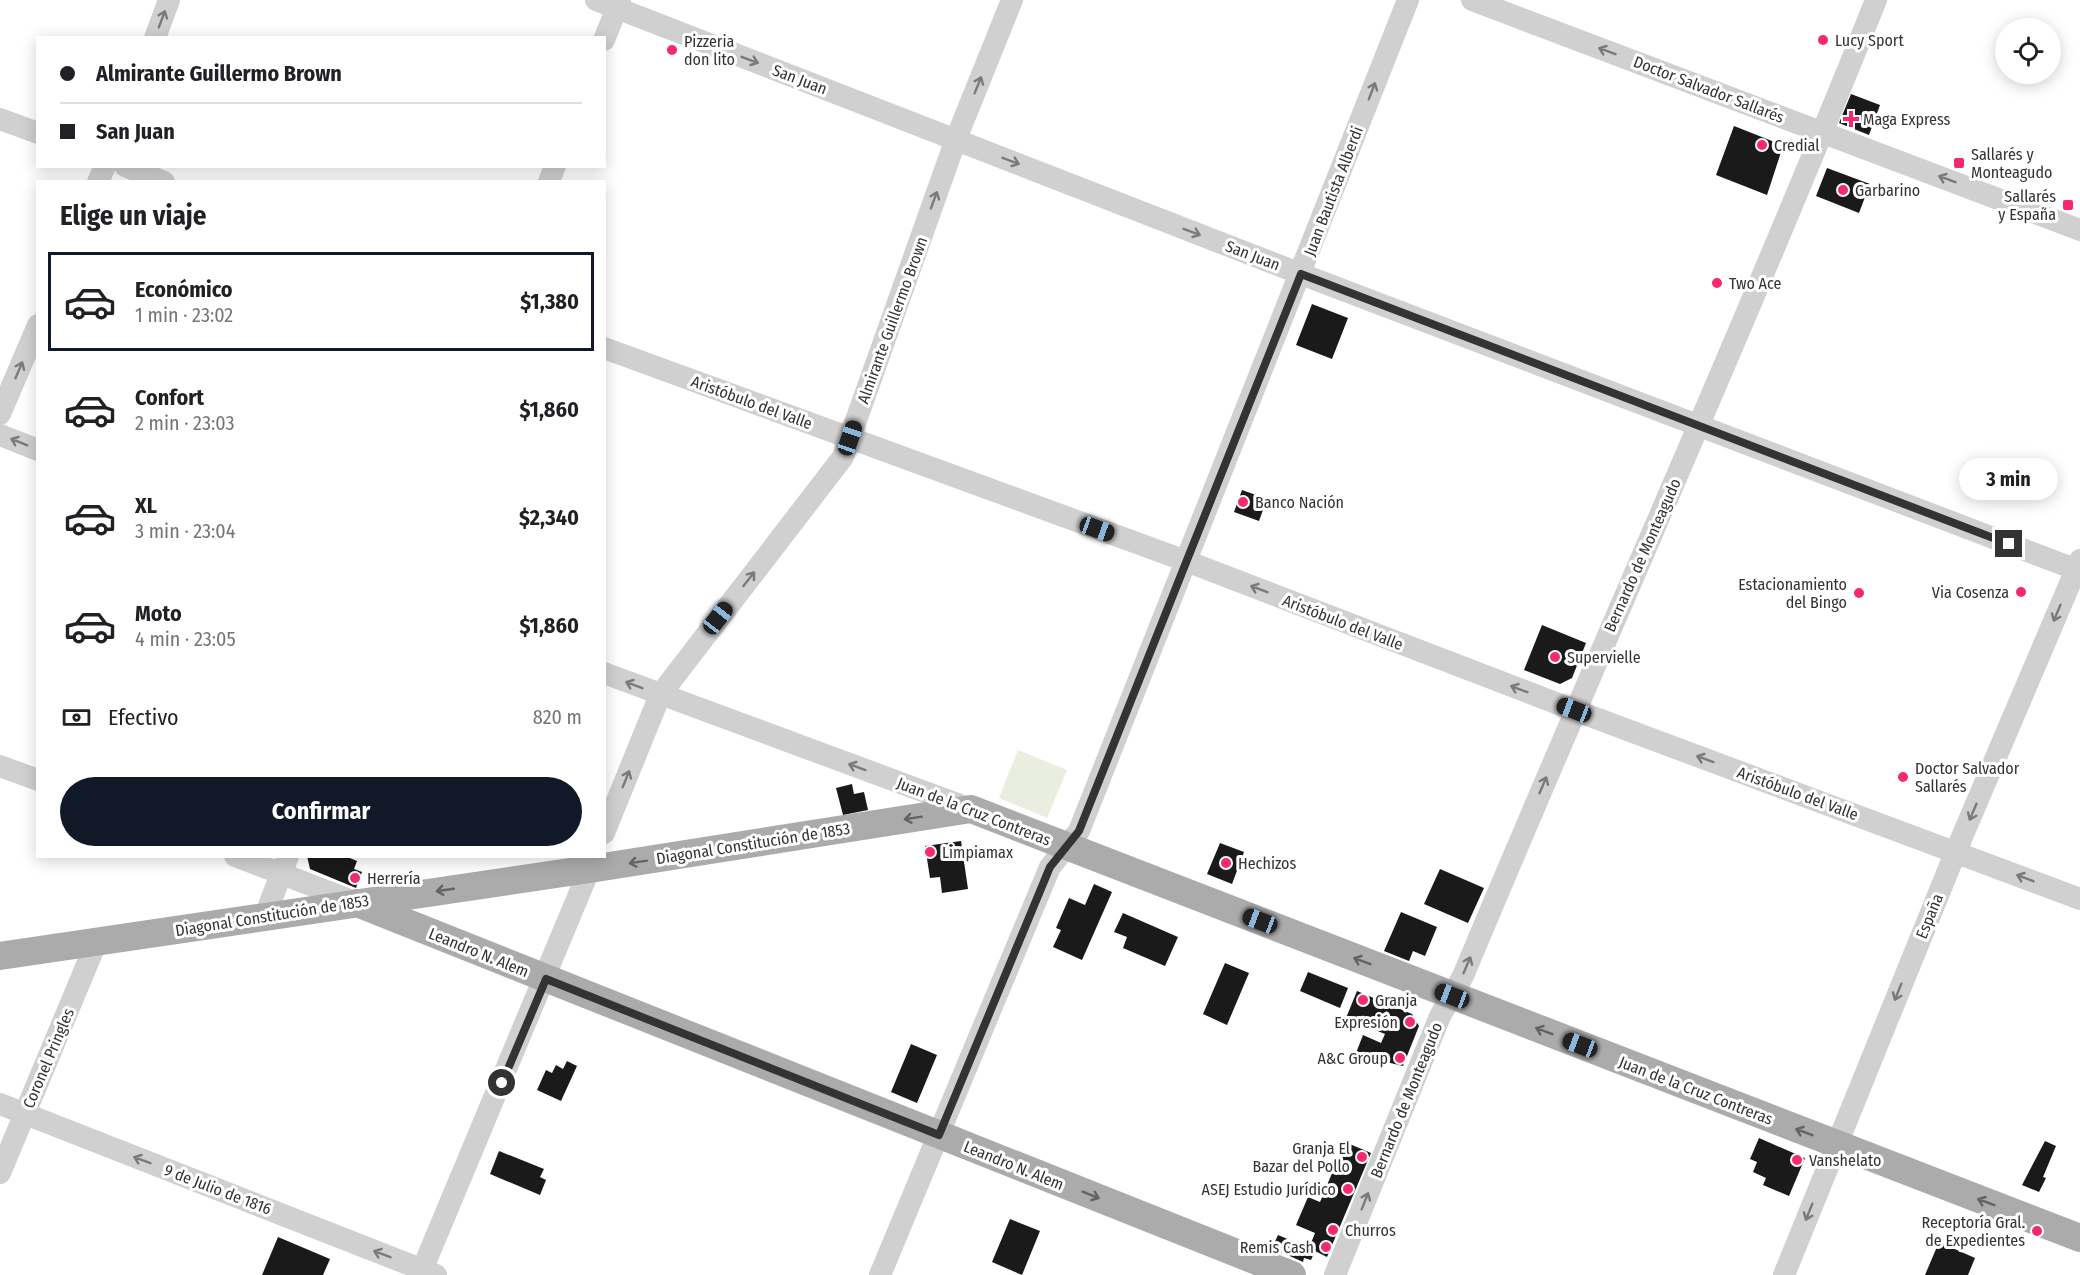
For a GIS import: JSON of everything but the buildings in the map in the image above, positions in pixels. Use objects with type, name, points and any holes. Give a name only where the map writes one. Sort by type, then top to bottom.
[{"type":"main road","name":"Juan de la Cruz Contreras","points":[[971,809],[2080,1238]]},
{"type":"main road","name":"Diagonal Constitución de 1853","points":[[0,956],[96,943],[592,863],[971,809]]},
{"type":"main road","name":"Leandro N. Alem","points":[[355,902],[1292,1275]]},
{"type":"street","points":[[156,36],[169,0]]},
{"type":"street","name":"San Juan","points":[[596,0],[619,4],[956,140],[1301,274],[1698,425],[2079,566]]},
{"type":"street","name":"Almirante Guillermo Brown","points":[[606,828],[660,695],[833,471],[850,438],[956,140],[1012,0]]},
{"type":"street","name":"Juan Bautista Alberdi","points":[[880,1275],[1050,867],[1079,831],[1408,0]]},
{"type":"street","name":"Doctor Salvador Sallarés","points":[[1472,0],[2080,230]]},
{"type":"street","name":"Bernardo de Monteagudo","points":[[1335,1275],[1440,1016],[1463,976],[1574,710],[1748,315],[1876,0]]},
{"type":"street","points":[[606,36],[619,4]]},
{"type":"street","points":[[0,119],[36,132]]},
{"type":"street","points":[[130,168],[159,180]]},
{"type":"street","points":[[0,414],[36,330]]},
{"type":"street","name":"Aristóbulo del Valle","points":[[606,349],[1186,561],[1574,710],[2080,899]]},
{"type":"street","points":[[0,435],[36,449]]},
{"type":"street","name":"España","points":[[1784,1275],[1956,851],[2079,566]]},
{"type":"street","name":"Juan de la Cruz Contreras","points":[[606,674],[971,809]]},
{"type":"street","points":[[0,766],[36,779]]},
{"type":"street","name":"Leandro N. Alem","points":[[245,858],[285,866],[355,902]]},
{"type":"street","points":[[426,1273],[592,863]]},
{"type":"street","points":[[265,916],[285,866]]},
{"type":"street","name":"Coronel Pringles","points":[[0,1173],[96,943]]},
{"type":"street","name":"9 de Julio de 1816","points":[[0,1104],[426,1273]]},
{"type":"green space","points":[[1018,750],[1067,770],[1047,818],[999,798]]},
{"type":"place","name":"Lucy Sport","points":[[1823,40]]},
{"type":"place","name":"Pizzeria don lito","points":[[672,50]]},
{"type":"place","name":"Maga Express","points":[[1851,119]]},
{"type":"place","name":"Credial","points":[[1762,145]]},
{"type":"place","name":"Sallarés y Monteagudo","points":[[1959,163]]},
{"type":"place","name":"Garbarino","points":[[1843,190]]},
{"type":"place","name":"Sallarés y España","points":[[2068,205]]},
{"type":"place","name":"Two Ace","points":[[1717,283]]},
{"type":"place","name":"Banco Nación","points":[[1243,502]]},
{"type":"place","name":"Via Cosenza","points":[[2021,592]]},
{"type":"place","name":"Estacionamiento del Bingo","points":[[1859,593]]},
{"type":"place","name":"Supervielle","points":[[1555,657]]},
{"type":"place","name":"Doctor Salvador Sallarés","points":[[1903,777]]},
{"type":"place","name":"Limpiamax","points":[[930,852]]},
{"type":"place","name":"Hechizos","points":[[1226,863]]},
{"type":"place","name":"Herrería","points":[[355,878]]},
{"type":"place","name":"Granja","points":[[1363,1000]]},
{"type":"place","name":"Expresión","points":[[1410,1022]]},
{"type":"place","name":"A&C Group","points":[[1400,1058]]},
{"type":"place","name":"Granja El Bazar del Pollo","points":[[1362,1157]]},
{"type":"place","name":"Vanshelato","points":[[1797,1160]]},
{"type":"place","name":"ASEJ Estudio Jurídico","points":[[1348,1189]]},
{"type":"place","name":"Churros","points":[[1333,1230]]},
{"type":"place","name":"Receptoría Gral. de Expedientes","points":[[2037,1231]]},
{"type":"place","name":"Remis Cash","points":[[1326,1247]]},
{"type":"route","points":[[502,1083],[546,979],[939,1135],[1050,867],[1079,831],[1301,274],[2009,544]]}]
